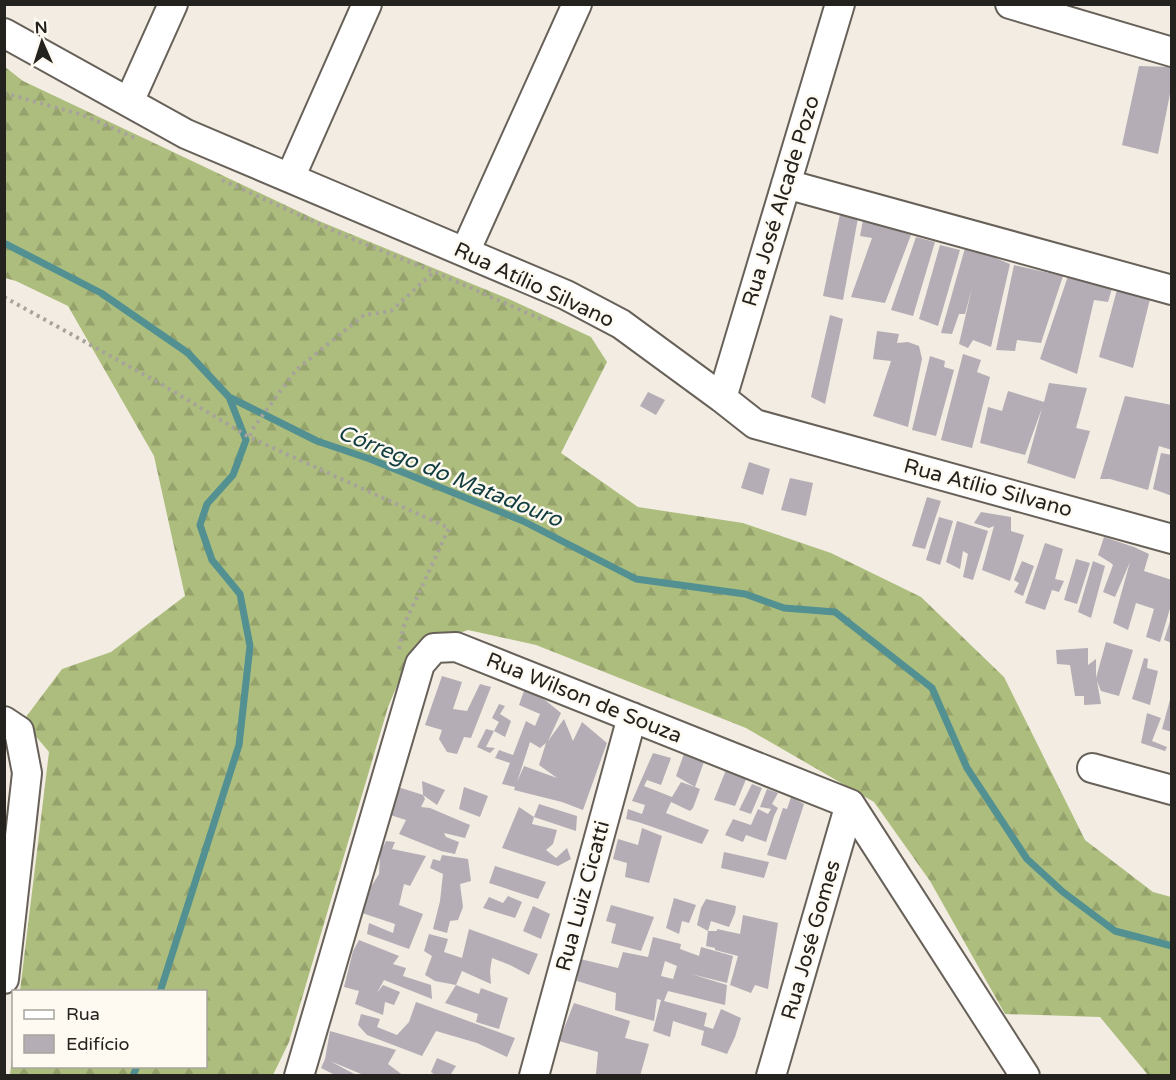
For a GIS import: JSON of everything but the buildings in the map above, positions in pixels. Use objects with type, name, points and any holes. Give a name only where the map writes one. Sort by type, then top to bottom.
[{"type":"street","points":[[129,102],[173,4]]},
{"type":"street","points":[[290,178],[367,4]]},
{"type":"street","points":[[465,252],[577,4]]},
{"type":"street","name":"Rua José Alcade Pozo","points":[[722,398],[840,4]]},
{"type":"street","points":[[1010,4],[1172,52]]},
{"type":"street","name":"Rua Atílio Silvano","points":[[4,33],[186,134],[566,295],[621,324],[755,424],[1172,539]]},
{"type":"street","points":[[786,184],[1172,290]]},
{"type":"street","name":"Rua Wilson de Souza","points":[[299,1076],[420,664],[434,648],[456,647],[850,804]]},
{"type":"street","name":"Rua Luiz Cicatti","points":[[534,1076],[632,717]]},
{"type":"street","points":[[4,721],[19,731],[27,773],[6,939],[4,979]]},
{"type":"street","points":[[1092,768],[1172,790]]},
{"type":"street","points":[[850,804],[1025,1076]]},
{"type":"street","name":"Rua José Gomes","points":[[771,1076],[850,804]]},
{"type":"path","points":[[4,93],[83,115],[146,143]]},
{"type":"path","points":[[218,178],[350,238],[543,320]]},
{"type":"path","points":[[248,437],[296,370],[364,315],[391,311],[434,272]]},
{"type":"path","points":[[4,297],[161,384],[248,437],[449,528],[404,625],[398,653]]},
{"type":"green space","points":[[5,67],[23,81],[319,221],[511,300],[591,337],[607,362],[561,453],[638,507],[743,523],[831,553],[921,597],[1004,677],[1085,840],[1153,892],[1171,897],[1171,1075],[1148,1075],[1100,1017],[1005,1014],[930,881],[874,802],[746,728],[536,645],[468,630],[412,650],[388,707],[289,1042],[273,1075],[10,1075],[12,1058],[12,1068],[207,1068],[207,990],[20,990],[49,752],[23,721],[62,669],[111,652],[185,596],[154,456],[68,306],[5,278]]},
{"type":"waterway","name":"Córrego do Matadouro","points":[[4,243],[101,293],[188,353],[229,397],[317,441],[370,459],[523,521],[636,579],[745,594],[784,608],[835,612],[932,688],[967,768],[1027,859],[1063,892],[1115,931],[1172,946]]},
{"type":"waterway","points":[[161,990],[239,745],[250,646],[240,594],[212,560],[200,525],[207,504],[233,475],[246,440],[229,397]]},
{"type":"waterway","points":[[133,1076],[136,1068]]}]
